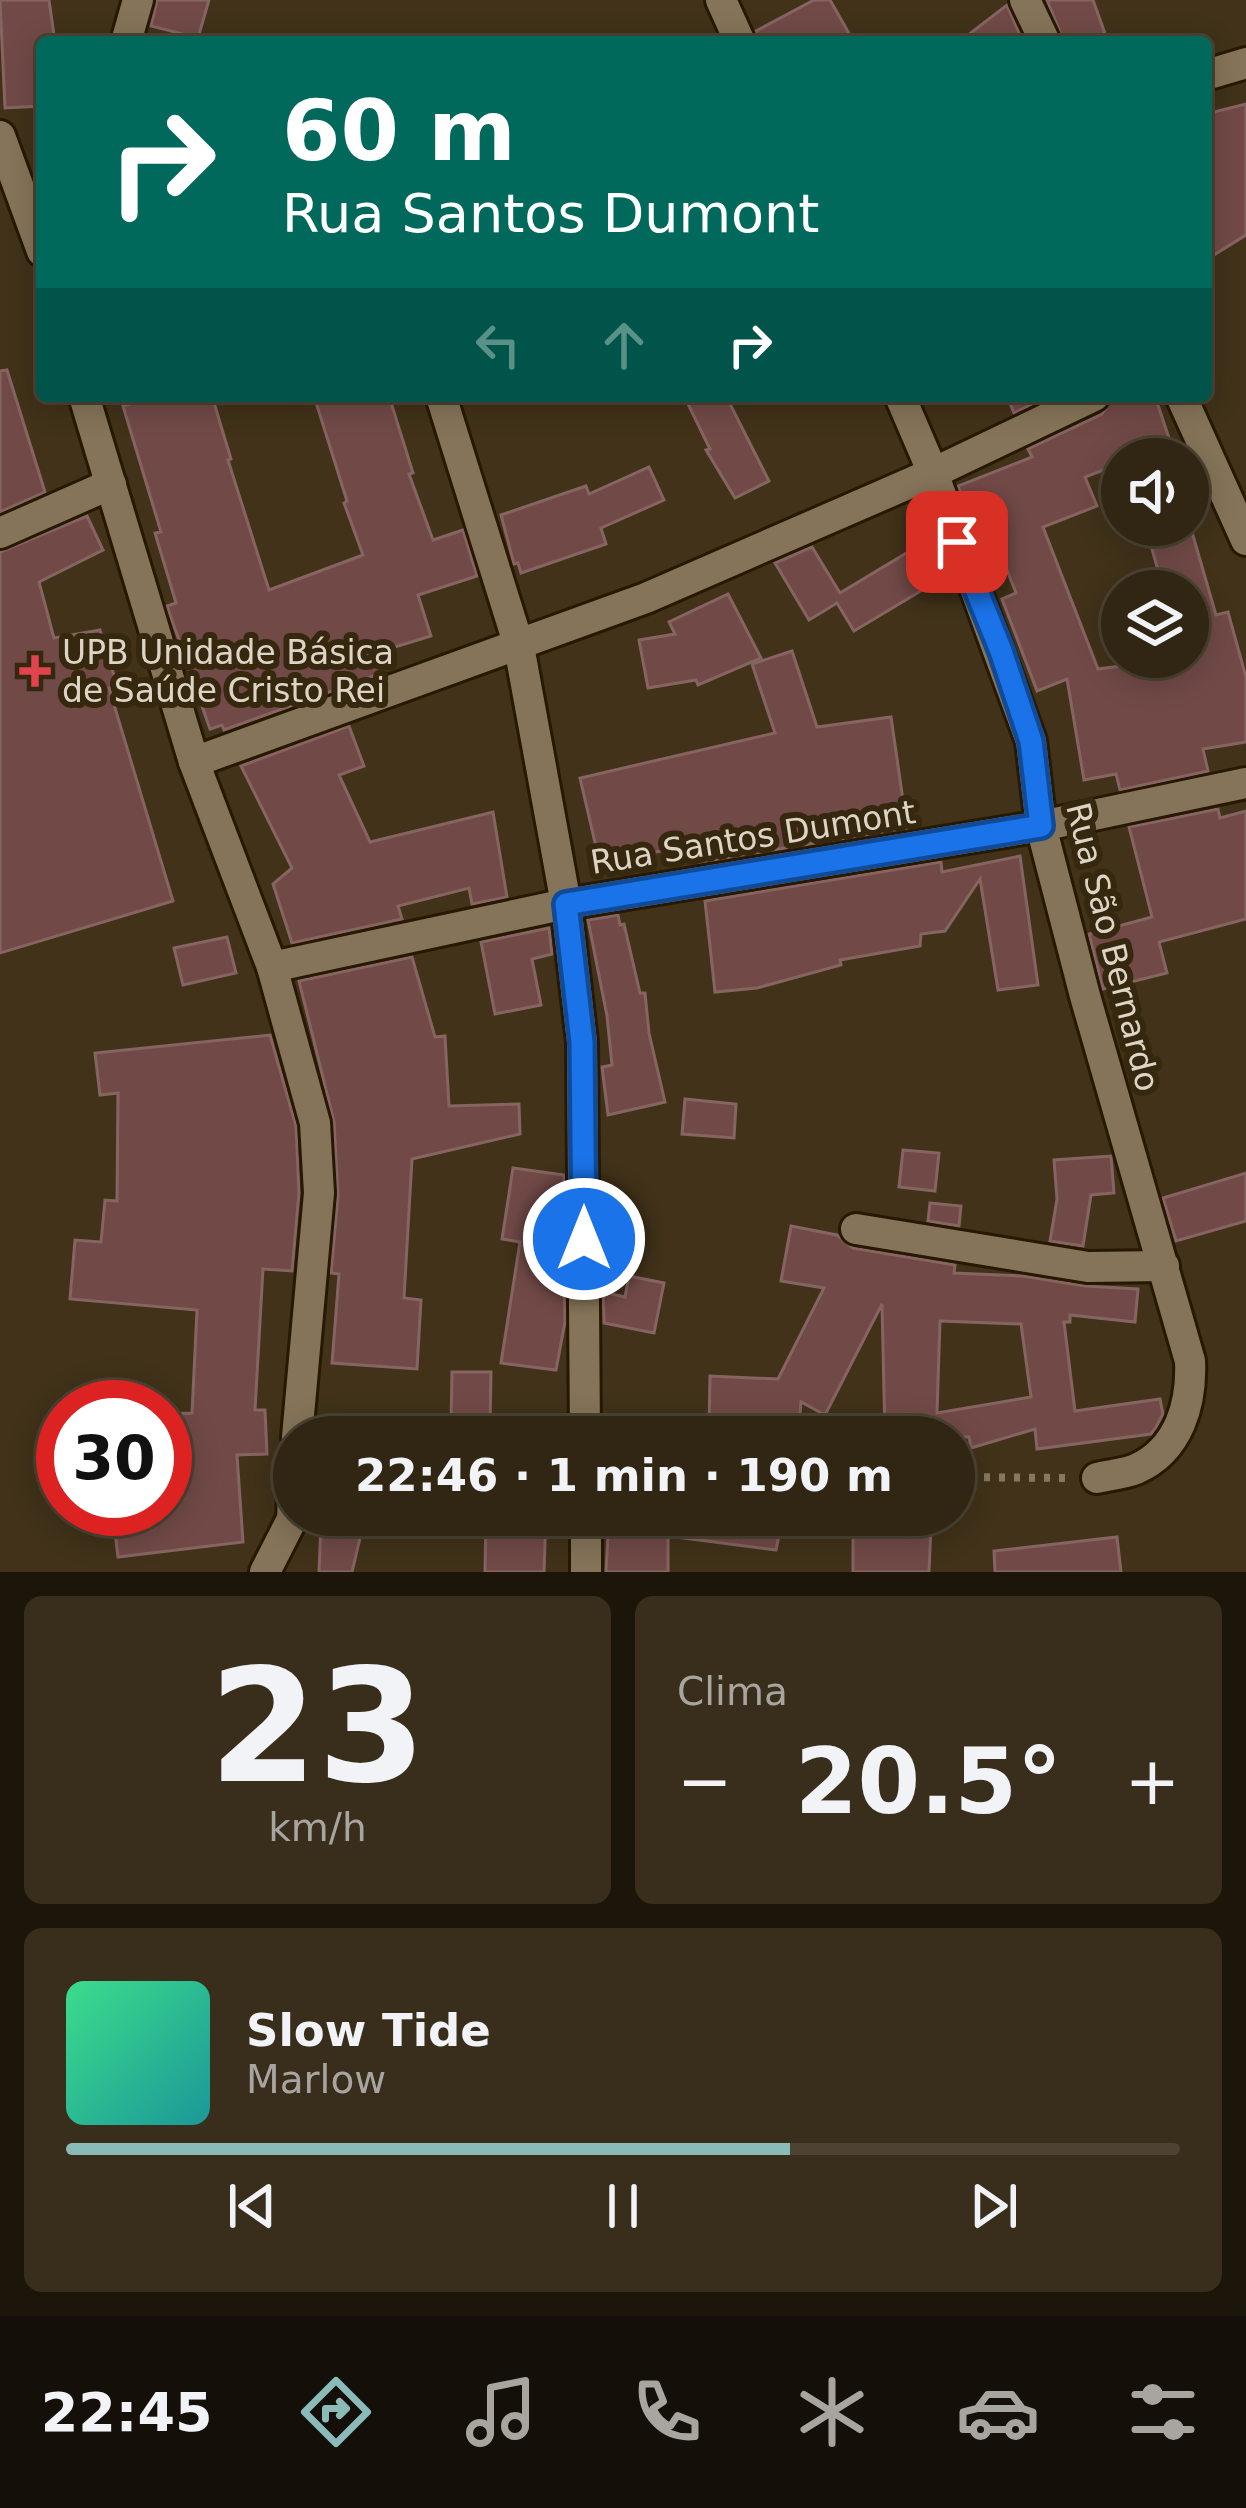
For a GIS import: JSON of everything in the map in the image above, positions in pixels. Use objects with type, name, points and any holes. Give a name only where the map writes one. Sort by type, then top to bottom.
[{"type":"street","points":[[128,36],[138,0]]},
{"type":"street","points":[[722,0],[737,36]]},
{"type":"street","points":[[1025,0],[1042,36]]},
{"type":"street","points":[[1212,73],[1246,63]]},
{"type":"street","points":[[0,136],[36,226]]},
{"type":"street","points":[[86,402],[194,762],[272,967],[315,1123],[319,1193],[299,1416]]},
{"type":"street","points":[[443,402],[519,646],[566,904],[582,1042],[585,1416]]},
{"type":"street","name":"Rua São Bernardo","points":[[903,402],[934,473],[1031,741],[1041,826],[1190,1361],[1192,1394],[1183,1421],[1160,1453],[1136,1469],[1097,1478]]},
{"type":"street","points":[[194,762],[686,582],[1082,402]]},
{"type":"street","points":[[1184,402],[1246,540]]},
{"type":"street","points":[[0,533],[111,484]]},
{"type":"street","name":"Rua Santos Dumont","points":[[272,967],[566,904],[1041,826],[1246,783]]},
{"type":"street","points":[[856,1228],[1088,1268],[1164,1266]]},
{"type":"street","points":[[266,1572],[284,1536]]},
{"type":"street","points":[[586,1536],[586,1572]]},
{"type":"path","points":[[975,1477],[1097,1478]]},
{"type":"building","points":[[0,0],[49,0],[54,36],[36,36],[36,106],[5,108]]},
{"type":"building","points":[[157,0],[209,0],[199,36],[151,26]]},
{"type":"building","points":[[814,0],[830,0],[851,36],[757,36],[756,31]]},
{"type":"building","points":[[1047,0],[1093,0],[1106,36],[1062,36]]},
{"type":"building","points":[[1007,5],[1020,36],[967,36]]},
{"type":"building","points":[[1246,104],[1246,235],[1212,256],[1212,112]]},
{"type":"building","points":[[7,370],[45,492],[0,512],[0,371]]},
{"type":"building","points":[[214,402],[269,590],[363,555],[316,402],[391,402],[413,473],[409,474],[433,540],[463,530],[477,576],[418,595],[431,636],[375,653],[382,673],[224,730],[222,725],[210,729],[167,606],[176,603],[155,533],[161,532],[123,406]]},
{"type":"building","points":[[687,402],[729,402],[769,481],[735,498],[706,450],[710,449]]},
{"type":"building","points":[[1009,402],[1037,402],[1014,413]]},
{"type":"building","points":[[1109,402],[1157,402],[1169,438],[1101,438],[1101,471],[1085,477],[1097,506],[1043,527],[1101,678],[1209,678],[1209,591],[1216,615],[1228,612],[1246,677],[1246,742],[1203,749],[1208,771],[1120,790],[1116,774],[1084,780],[1067,679],[1037,691],[1002,599],[1016,593],[986,517],[972,522],[958,486],[1032,457],[1028,449],[1102,414]]},
{"type":"building","points":[[649,467],[664,500],[601,528],[606,544],[521,573],[518,563],[514,564],[501,515],[586,486],[589,494]]},
{"type":"building","points":[[87,516],[103,550],[39,582],[54,638],[100,630],[117,685],[109,688],[173,901],[0,953],[0,552]]},
{"type":"building","points":[[1151,546],[1196,546],[1203,570],[1158,570]]},
{"type":"building","points":[[812,547],[840,593],[908,552],[929,586],[854,631],[837,603],[809,620],[775,563]]},
{"type":"building","points":[[728,594],[761,658],[698,685],[696,680],[648,688],[639,640],[675,634],[669,622]]},
{"type":"building","points":[[792,651],[817,727],[891,717],[907,828],[700,862],[698,843],[600,864],[580,778],[775,733],[752,664]]},
{"type":"building","points":[[349,726],[364,766],[339,775],[370,842],[493,812],[507,897],[472,904],[469,888],[398,906],[402,919],[292,943],[273,884],[292,868],[241,766]]},
{"type":"building","points":[[1218,809],[1220,818],[1246,811],[1246,919],[1159,942],[1167,973],[1103,989],[1089,934],[1152,917],[1129,827]]},
{"type":"building","points":[[1020,856],[1038,985],[998,990],[980,879],[945,931],[921,934],[920,946],[840,960],[841,965],[757,988],[715,992],[705,901],[941,862],[942,872]]},
{"type":"building","points":[[618,915],[640,993],[645,993],[665,1102],[608,1115],[602,1067],[612,1065],[607,1016],[588,920]]},
{"type":"building","points":[[549,928],[552,954],[532,959],[541,1005],[495,1014],[481,942]]},
{"type":"building","points":[[227,937],[236,973],[183,985],[174,948]]},
{"type":"building","points":[[412,957],[435,1037],[445,1036],[449,1106],[519,1104],[520,1134],[412,1159],[404,1298],[421,1300],[417,1369],[332,1363],[339,1274],[331,1273],[338,1195],[334,1122],[299,981]]},
{"type":"building","points":[[270,1035],[296,1126],[299,1193],[292,1271],[263,1269],[255,1410],[265,1410],[267,1454],[237,1455],[243,1542],[118,1557],[115,1536],[192,1536],[197,1310],[70,1299],[75,1240],[101,1242],[105,1200],[117,1201],[118,1093],[100,1095],[95,1053]]},
{"type":"building","points":[[685,1099],[736,1104],[734,1138],[682,1134]]},
{"type":"building","points":[[903,1150],[939,1153],[935,1191],[899,1187]]},
{"type":"building","points":[[1111,1156],[1114,1193],[1091,1195],[1083,1246],[1050,1241],[1057,1199],[1054,1160]]},
{"type":"building","points":[[513,1168],[564,1175],[564,1239],[557,1282],[564,1284],[565,1322],[556,1370],[501,1363],[520,1242],[502,1239]]},
{"type":"building","points":[[1246,1173],[1246,1221],[1176,1241],[1163,1198]]},
{"type":"building","points":[[930,1203],[961,1206],[959,1226],[928,1221]]},
{"type":"building","points":[[791,1226],[837,1235],[853,1248],[955,1265],[954,1273],[1138,1289],[1135,1322],[1070,1315],[1070,1322],[1064,1322],[1075,1411],[1160,1399],[1163,1414],[1151,1434],[1037,1449],[1035,1429],[975,1447],[975,1416],[885,1416],[882,1304],[825,1415],[801,1402],[800,1416],[709,1416],[710,1376],[778,1379],[824,1288],[781,1281]],"holes":[[[940,1321],[1021,1324],[1031,1397],[937,1413]]]},
{"type":"building","points":[[629,1276],[664,1283],[654,1333],[604,1323],[603,1292],[625,1297]]},
{"type":"building","points":[[452,1372],[491,1372],[490,1416],[451,1416]]},
{"type":"building","points":[[320,1536],[361,1536],[352,1572],[319,1572]]},
{"type":"building","points":[[486,1536],[545,1536],[544,1572],[485,1572]]},
{"type":"building","points":[[608,1536],[668,1536],[668,1572],[606,1572]]},
{"type":"building","points":[[668,1536],[779,1536],[776,1550]]},
{"type":"building","points":[[853,1536],[931,1536],[929,1572],[853,1572]]},
{"type":"building","points":[[1117,1537],[1121,1572],[995,1572],[994,1551]]},
{"type":"place","name":"UPB Unidade Básica de Saúde Cristo Rei","points":[[35,671]]},
{"type":"route","points":[[584,1239],[582,1042],[566,904],[1041,826],[1031,741],[957,542]]}]
